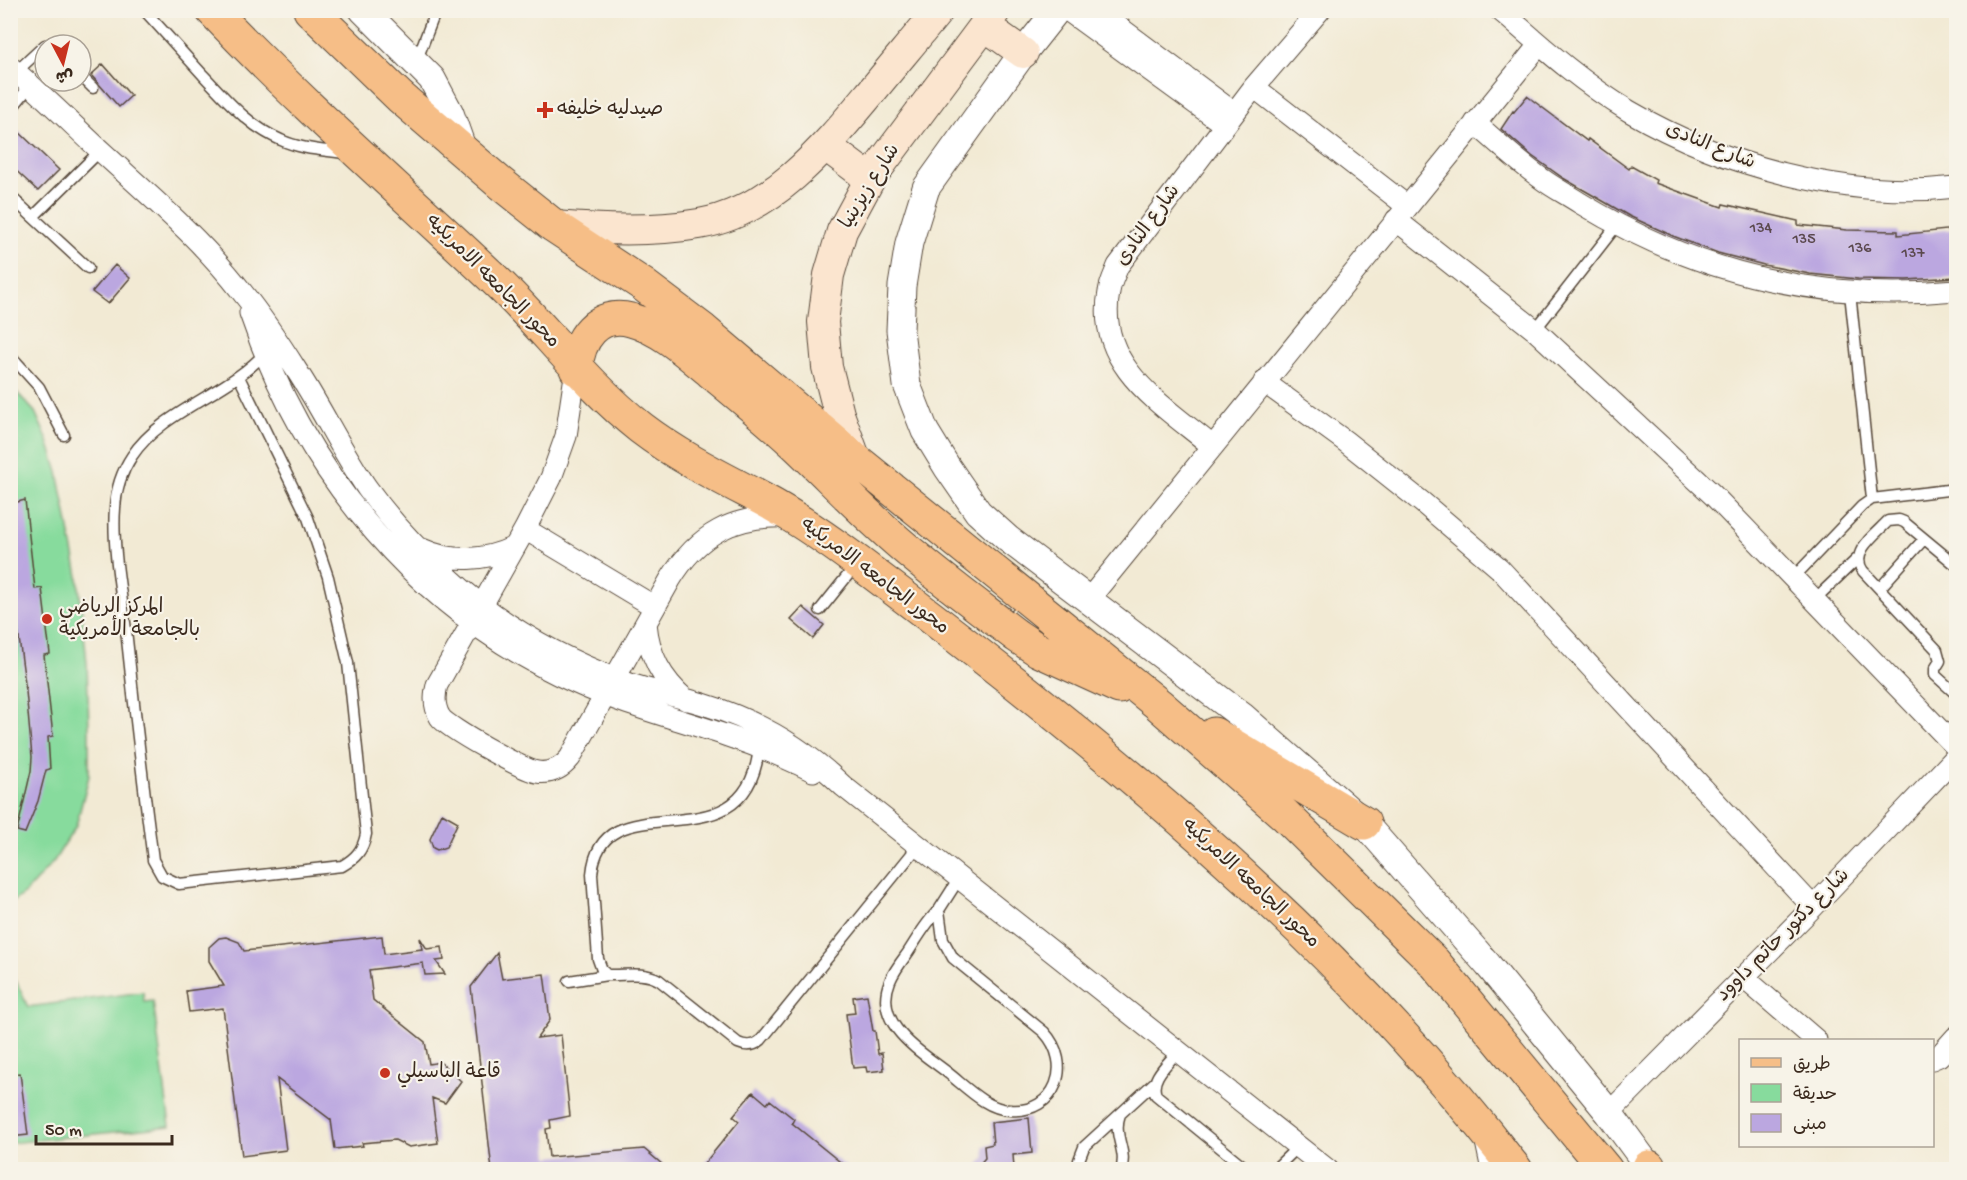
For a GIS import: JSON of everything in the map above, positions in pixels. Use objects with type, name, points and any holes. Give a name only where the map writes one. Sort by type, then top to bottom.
[{"type":"main road","name":"محور الجامعه الامريكيه","points":[[212,10],[306,106],[404,194],[523,308],[576,369],[617,408],[680,455],[793,517],[858,562],[1070,727],[1157,799],[1240,873],[1402,1034],[1484,1127],[1516,1170]]},
{"type":"main road","points":[[310,10],[400,97],[464,153],[554,226],[642,284],[703,330],[856,460],[1158,704],[1285,815],[1434,962],[1597,1165]]},
{"type":"main road","points":[[554,226],[651,230],[701,224],[757,203],[826,146],[939,10]]},
{"type":"main road","points":[[990,18],[1023,53]]},
{"type":"main road","name":"شارع زيزينيا","points":[[856,460],[839,414],[827,367],[823,322],[829,275],[842,231],[870,179],[990,18]]},
{"type":"main road","points":[[826,146],[870,179]]},
{"type":"main road","points":[[576,369],[580,346],[586,335],[605,321],[617,318],[629,319],[661,333],[761,412],[890,535],[1017,636],[1062,662],[1158,704],[1262,761],[1364,823]]},
{"type":"street","points":[[363,10],[432,79],[464,153]]},
{"type":"street","points":[[1057,10],[1023,53],[926,188],[909,243],[902,286],[900,330],[907,385],[925,431],[978,512],[1008,539],[1242,716],[1364,823],[1488,965],[1609,1113],[1650,1169]]},
{"type":"street","points":[[1067,10],[1229,119]]},
{"type":"street","points":[[1096,10],[1229,119]]},
{"type":"street","name":"شارع النادى","points":[[1212,446],[1140,386],[1123,366],[1111,342],[1107,317],[1109,291],[1118,266],[1254,87],[1320,10]]},
{"type":"street","name":"شارع النادى","points":[[1500,10],[1582,80],[1628,111],[1677,137],[1728,158],[1781,174],[1836,184],[1891,189],[1956,187]]},
{"type":"street","points":[[1089,599],[1539,45]]},
{"type":"street","points":[[19,75],[187,228],[243,292],[270,347],[291,410],[334,480],[364,520],[414,575],[476,613],[545,646],[610,687],[759,747],[843,786]]},
{"type":"street","points":[[1254,87],[1534,330],[1713,495],[1956,747]]},
{"type":"street","points":[[1475,123],[1542,179],[1617,225],[1695,259],[1754,277],[1802,287],[1850,293],[1931,293],[1956,290]]},
{"type":"street","points":[[270,347],[297,371],[347,458],[391,519],[448,577],[476,613]]},
{"type":"street","points":[[576,369],[566,436],[551,478],[520,538],[440,677],[435,701],[437,710],[446,725],[528,770],[552,771],[565,764],[679,565],[689,552],[714,532],[744,520],[760,517],[793,517]]},
{"type":"street","points":[[1264,382],[1371,461],[1499,568],[1813,907]]},
{"type":"street","points":[[417,546],[449,557],[471,559],[493,555],[520,538]]},
{"type":"street","points":[[520,538],[651,615]]},
{"type":"street","points":[[651,615],[647,638],[657,666],[675,690],[686,700]]},
{"type":"street","points":[[610,687],[686,700],[723,711],[767,730],[808,755],[843,786],[1328,1170]]},
{"type":"street","name":"شارع دكتور حاتم داوود","points":[[1609,1113],[1813,907],[1956,757]]},
{"type":"street","points":[[1743,977],[1814,1039]]},
{"type":"street","points":[[1934,1058],[1956,1036]]},
{"type":"street","points":[[1484,1127],[1492,1170]]},
{"type":"lane","points":[[144,10],[230,104],[263,132],[303,147],[358,154]]},
{"type":"lane","points":[[416,62],[436,10]]},
{"type":"lane","points":[[10,110],[19,75],[33,57]]},
{"type":"lane","points":[[33,217],[100,150]]},
{"type":"lane","points":[[10,196],[88,268]]},
{"type":"lane","points":[[1534,330],[1617,225]]},
{"type":"lane","points":[[1850,293],[1872,499]]},
{"type":"lane","points":[[239,377],[305,511],[328,577],[348,663],[366,834],[359,854],[342,866],[179,884],[162,876],[153,860],[119,573],[115,520],[116,495],[132,456],[143,442],[159,428],[239,377],[270,347]]},
{"type":"lane","points":[[10,355],[39,387],[64,435]]},
{"type":"lane","points":[[1793,578],[1862,506],[1872,499],[1956,489]]},
{"type":"lane","points":[[1956,565],[1899,520],[1888,521],[1860,551],[1858,558],[1859,565],[1937,650],[1940,661],[1935,669],[1935,675],[1956,693]]},
{"type":"lane","points":[[1880,588],[1924,538]]},
{"type":"lane","points":[[1814,600],[1858,558]]},
{"type":"lane","points":[[820,610],[858,562]]},
{"type":"lane","points":[[607,975],[602,970],[598,959],[592,874],[597,852],[603,842],[611,834],[633,825],[697,818],[725,810],[740,797],[752,781],[758,764],[759,747]]},
{"type":"lane","points":[[569,981],[607,975],[652,976],[738,1043],[753,1045],[761,1040],[920,845]]},
{"type":"lane","points":[[939,910],[943,940],[953,957],[1044,1032],[1055,1047],[1060,1065],[1056,1083],[1045,1099],[1029,1108],[1008,1110],[988,1104],[906,1039],[892,1023],[886,1002],[890,981],[960,877]]},
{"type":"lane","points":[[1080,1170],[1079,1160],[1083,1147],[1154,1083],[1178,1051]]},
{"type":"lane","points":[[1154,1083],[1154,1090],[1159,1099],[1248,1170]]},
{"type":"lane","points":[[1120,1114],[1117,1134],[1123,1153],[1121,1170]]},
{"type":"lane","points":[[1274,1170],[1300,1146]]},
{"type":"green space","name":"المركز الرياضي بالجامعة الأمريكية","points":[[10,385],[35,412],[58,472],[78,576],[87,663],[89,731],[89,776],[76,826],[54,861],[26,892],[11,903]]},
{"type":"green space","points":[[16,981],[28,1007],[143,992],[144,1002],[153,1001],[170,1126],[11,1143],[10,983]]},
{"type":"building","points":[[103,64],[131,96],[119,107],[93,77],[93,73]]},
{"type":"building","points":[[1527,96],[1629,169],[1631,166],[1656,180],[1655,183],[1722,207],[1723,204],[1798,221],[1798,225],[1847,230],[1898,231],[1898,235],[1956,229],[1956,277],[1906,280],[1858,279],[1810,274],[1718,253],[1673,236],[1629,216],[1563,178],[1532,156],[1501,129]]},
{"type":"building","points":[[18,131],[59,170],[38,191],[10,165],[10,139]]},
{"type":"building","points":[[115,265],[130,278],[108,304],[92,292]]},
{"type":"building","points":[[25,500],[35,589],[42,588],[50,654],[44,655],[53,736],[48,737],[50,769],[46,770],[38,801],[25,833],[17,831],[31,771],[32,757],[10,570],[10,504]]},
{"type":"building","points":[[803,607],[824,625],[813,639],[791,620]]},
{"type":"building","points":[[442,813],[458,822],[446,847],[437,850],[433,848],[430,839]]},
{"type":"building","points":[[382,936],[384,954],[422,949],[420,938],[427,949],[442,947],[444,960],[436,961],[445,974],[425,975],[423,963],[369,970],[373,1000],[425,1042],[429,1064],[440,1062],[461,1081],[445,1103],[432,1098],[438,1143],[409,1147],[395,1140],[362,1143],[363,1146],[335,1149],[331,1120],[277,1079],[286,1150],[242,1156],[223,1008],[189,1012],[186,991],[224,986],[209,961],[209,947],[219,938],[226,937],[239,942],[244,951]]},
{"type":"building","points":[[497,953],[502,979],[544,974],[550,1020],[537,1038],[561,1035],[570,1116],[550,1120],[551,1128],[546,1129],[549,1157],[644,1149],[669,1170],[492,1170],[471,987]]},
{"type":"building","points":[[867,995],[878,1054],[882,1053],[884,1070],[867,1072],[866,1067],[853,1068],[846,1014],[855,1013],[853,997]]},
{"type":"building","points":[[20,1073],[28,1135],[10,1137],[10,1074]]},
{"type":"building","points":[[753,1092],[767,1104],[770,1100],[794,1119],[792,1123],[850,1170],[699,1170],[739,1121],[733,1116]]},
{"type":"building","points":[[1029,1118],[1032,1153],[1013,1155],[1014,1168],[974,1170],[985,1158],[984,1146],[993,1144],[991,1122]]},
{"type":"place","name":"صيدليه خليفه","points":[[545,110]]},
{"type":"place","name":"المركز الرياضي بالجامعة الأمريكية","points":[[47,619]]},
{"type":"place","name":"قاعة الباسيلي","points":[[385,1073]]}]
